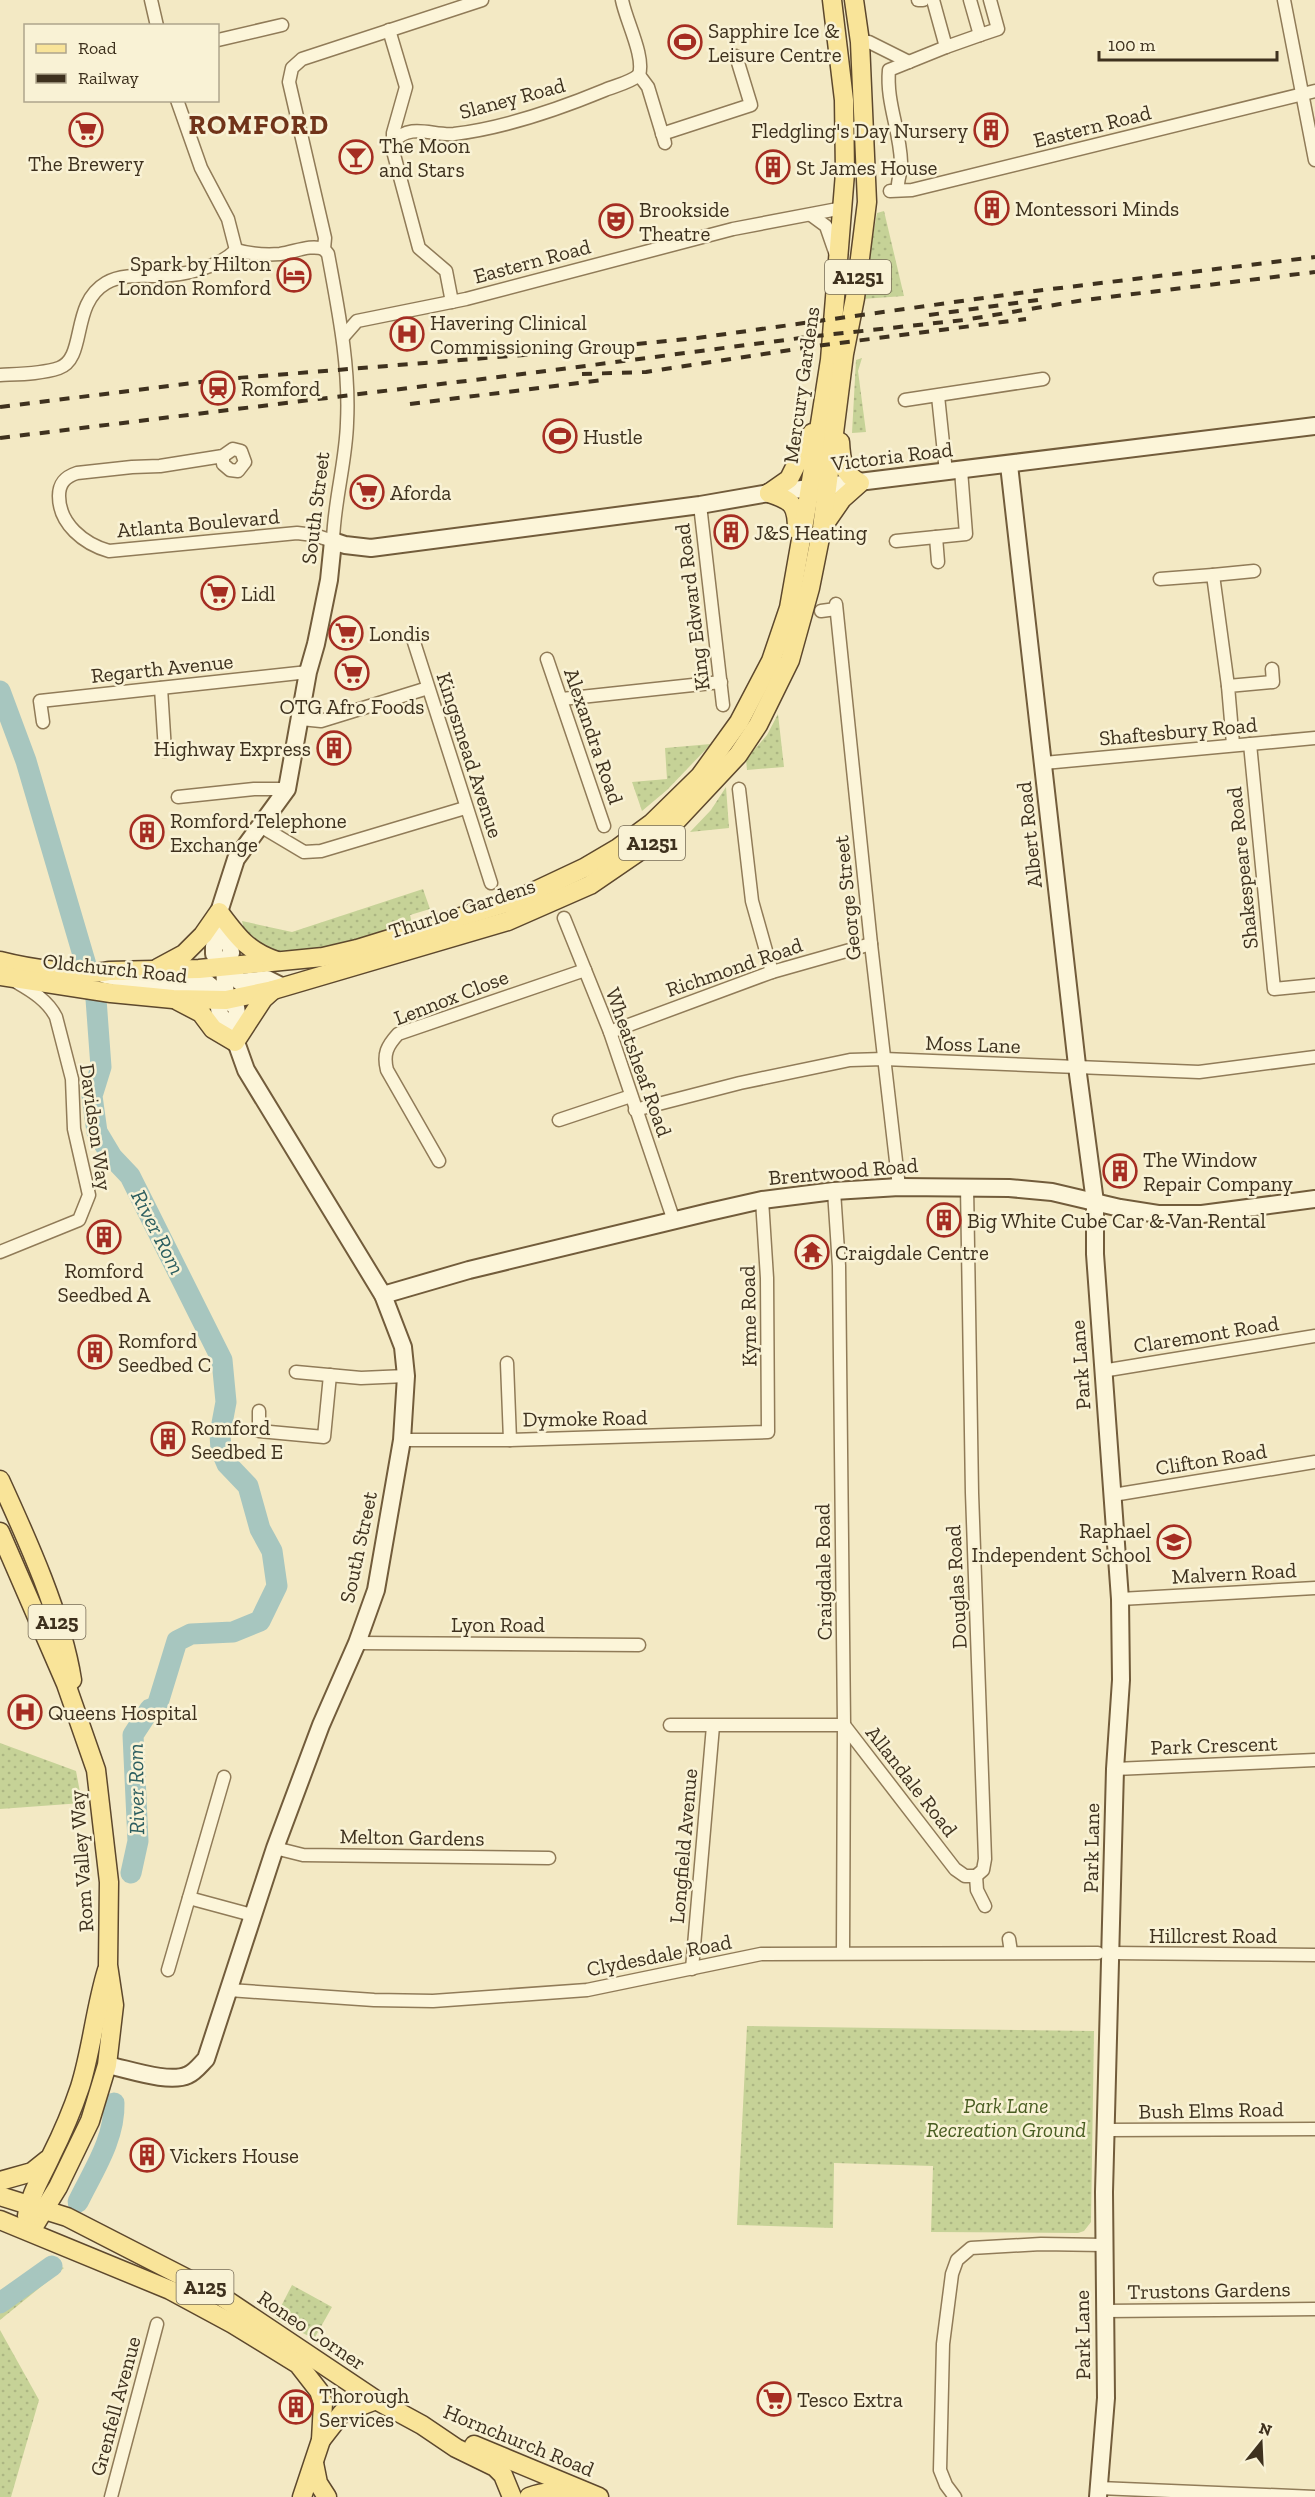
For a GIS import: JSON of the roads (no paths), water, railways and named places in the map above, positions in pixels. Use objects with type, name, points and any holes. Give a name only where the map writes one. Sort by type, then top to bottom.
[{"type":"main road","name":"Mercury Gardens","points":[[818,488],[823,401],[830,360],[843,208],[844,99],[832,0]]},
{"type":"main road","name":"Mercury Gardens","points":[[818,488],[840,390],[867,202],[860,42],[854,0]]},
{"type":"main road","points":[[843,208],[855,195],[866,164]]},
{"type":"main road","name":"A1251","points":[[822,528],[842,499],[860,483],[852,479],[842,462],[840,390]]},
{"type":"main road","name":"A1251","points":[[769,493],[785,484],[795,470],[823,401]]},
{"type":"main road","name":"Thurloe Gardens","points":[[226,1000],[277,988],[508,921],[590,885],[663,835],[738,755],[758,725],[790,660],[810,588],[822,528],[818,488]]},
{"type":"main road","name":"Thurloe Gardens","points":[[224,967],[323,957],[357,949],[516,900],[584,868],[618,848],[652,823],[700,776],[739,722],[771,661],[789,608],[796,562],[818,488]]},
{"type":"main road","name":"A1251","points":[[769,493],[786,498],[797,514],[796,562]]},
{"type":"main road","points":[[219,912],[242,942],[262,956],[278,962]]},
{"type":"main road","name":"A1251","points":[[153,970],[184,954],[219,912]]},
{"type":"main road","name":"Oldchurch Road","points":[[79,981],[109,971],[224,967]]},
{"type":"main road","name":"Oldchurch Road","points":[[2,971],[79,981],[103,992],[173,999],[226,1000]]},
{"type":"main road","points":[[233,1035],[263,999],[277,988]]},
{"type":"main road","name":"A1251","points":[[173,999],[201,1013],[213,1029],[233,1035]]},
{"type":"main road","name":"Rom Valley Way","points":[[0,1480],[22,1528],[68,1653],[79,1721]]},
{"type":"main road","name":"Rom Valley Way","points":[[3,1545],[66,1684],[96,1770],[109,1882],[108,1965],[114,2005],[107,2065],[90,2121],[58,2187],[37,2206]]},
{"type":"main road","name":"Rom Valley Way","points":[[28,2230],[52,2155],[80,2087],[93,2039],[97,2003],[108,1965]]},
{"type":"main road","name":"Rom Valley Way","points":[[80,2087],[107,2065]]},
{"type":"main road","points":[[0,2181],[32,2172],[52,2155]]},
{"type":"main road","points":[[58,2187],[58,2202],[68,2217]]},
{"type":"main road","name":"Roneo Corner","points":[[0,2196],[68,2217],[219,2295],[376,2400],[422,2425]]},
{"type":"main road","name":"Roneo Corner","points":[[0,2220],[170,2290],[233,2324],[298,2364],[322,2398],[321,2440],[314,2461]]},
{"type":"main road","name":"Roneo Corner","points":[[321,2440],[342,2413],[376,2400]]},
{"type":"main road","name":"A125","points":[[422,2425],[456,2448],[499,2470],[512,2497]]},
{"type":"main road","name":"Hornchurch Road","points":[[422,2425],[599,2497]]},
{"type":"main road","points":[[314,2461],[318,2483],[327,2497]]},
{"type":"main road","name":"A125","points":[[302,2497],[314,2461]]},
{"type":"main road","name":"Hornchurch Road","points":[[529,2497],[545,2491],[559,2492],[571,2497]]},
{"type":"street","points":[[151,0],[157,24]]},
{"type":"street","points":[[452,302],[446,271],[422,253],[416,241],[393,151],[395,124],[406,87],[389,30],[482,0]]},
{"type":"street","points":[[622,0],[626,19],[641,61],[639,75],[648,87],[664,138],[751,105],[736,56]]},
{"type":"street","points":[[918,0],[923,0]]},
{"type":"street","points":[[933,0],[946,47]]},
{"type":"street","points":[[970,0],[980,35]]},
{"type":"street","points":[[860,42],[869,42],[909,62],[998,29],[990,0]]},
{"type":"street","points":[[1284,0],[1315,160]]},
{"type":"street","points":[[219,40],[282,25]]},
{"type":"street","name":"South Street","points":[[107,2065],[158,2077],[187,2076],[206,2059],[275,1848],[321,1725],[357,1643],[376,1590],[402,1440],[406,1376],[403,1347],[383,1295],[263,1100],[246,1070],[233,1035],[220,1015],[219,1008],[226,1000],[224,967],[231,953],[230,946],[222,937],[219,912],[236,859],[262,827],[287,789],[308,672],[329,580],[334,511],[348,423],[343,337],[328,254],[324,249],[325,238],[289,82],[292,68],[302,59],[389,30]]},
{"type":"street","name":"Eastern Road","points":[[909,62],[889,70],[887,89],[902,164],[894,190],[912,190],[1315,91]]},
{"type":"street","name":"Slaney Road","points":[[393,142],[402,134],[420,130],[451,134],[495,126],[564,107],[639,75]]},
{"type":"street","points":[[178,102],[201,168],[228,219],[236,250]]},
{"type":"street","name":"Eastern Road","points":[[343,337],[357,321],[452,302],[733,229],[843,208]]},
{"type":"street","points":[[811,215],[826,226],[839,265]]},
{"type":"street","points":[[236,250],[279,254],[315,247],[324,249]]},
{"type":"street","points":[[0,375],[57,369],[67,363],[77,345],[85,305],[90,297],[115,278],[163,276],[202,268],[226,260],[236,250]]},
{"type":"street","points":[[905,400],[1043,379]]},
{"type":"street","points":[[896,541],[966,534],[938,396]]},
{"type":"street","name":"Victoria Road","points":[[333,541],[370,548],[700,505],[769,493],[1315,426]]},
{"type":"street","name":"Atlanta Boulevard","points":[[223,456],[160,466],[132,466],[77,473],[64,479],[60,486],[60,509],[65,521],[90,543],[109,551],[297,533],[333,541]]},
{"type":"street","name":"Albert Road","points":[[1009,465],[1077,1068],[1095,1202]]},
{"type":"street","name":"King Edward Road","points":[[700,505],[723,705]]},
{"type":"street","points":[[936,537],[939,562]]},
{"type":"street","points":[[1160,579],[1254,571]]},
{"type":"street","points":[[1213,575],[1228,686],[1233,744]]},
{"type":"street","name":"George Street","points":[[821,611],[836,606],[899,1187]]},
{"type":"street","name":"Kingsmead Avenue","points":[[413,639],[465,808],[491,883]]},
{"type":"street","name":"Alexandra Road","points":[[547,659],[604,826]]},
{"type":"street","points":[[1228,686],[1273,682],[1272,669]]},
{"type":"street","name":"Regarth Avenue","points":[[43,722],[40,701],[308,672]]},
{"type":"street","points":[[562,699],[721,682]]},
{"type":"street","points":[[161,688],[165,751]]},
{"type":"street","points":[[301,719],[321,721],[428,688]]},
{"type":"street","name":"Shaftesbury Road","points":[[1044,763],[1315,738]]},
{"type":"street","name":"Shakespeare Road","points":[[1250,744],[1274,989],[1315,985]]},
{"type":"street","points":[[178,797],[254,789],[287,789]]},
{"type":"street","points":[[739,789],[752,901],[772,972]]},
{"type":"street","points":[[262,827],[304,852],[321,851],[465,808]]},
{"type":"street","name":"Wheatsheaf Road","points":[[564,918],[610,1032],[674,1221]]},
{"type":"street","name":"Richmond Road","points":[[610,1032],[772,972],[871,944]]},
{"type":"street","points":[[224,967],[240,982],[267,979],[277,988]]},
{"type":"street","name":"Lennox Close","points":[[439,1161],[387,1070],[384,1056],[390,1042],[398,1034],[585,970]]},
{"type":"street","name":"Davidson Way","points":[[0,1252],[79,1220],[89,1195],[74,1129],[72,1079],[56,1017],[52,1009],[34,993],[2,971]]},
{"type":"street","points":[[98,974],[147,984],[207,983],[226,1000]]},
{"type":"street","name":"Moss Lane","points":[[635,1110],[740,1083],[850,1060],[884,1059],[1199,1072],[1315,1057]]},
{"type":"street","points":[[559,1120],[631,1096]]},
{"type":"street","name":"Brentwood Road","points":[[383,1295],[469,1270],[762,1200],[834,1191],[967,1186],[1052,1192],[1158,1214],[1202,1214],[1315,1199]]},
{"type":"street","name":"Douglas Road","points":[[967,1186],[972,1494],[986,1859],[983,1870],[976,1876]]},
{"type":"street","name":"Craigdale Road","points":[[834,1191],[839,1266],[844,1725],[843,1952]]},
{"type":"street","name":"Kyme Road","points":[[762,1200],[767,1278],[768,1432]]},
{"type":"street","name":"Park Lane","points":[[1095,1202],[1095,1254],[1102,1371],[1120,1599],[1121,1680],[1105,1953],[1107,2130],[1104,2312],[1106,2398],[1098,2493]]},
{"type":"street","name":"Claremont Road","points":[[1102,1371],[1315,1336]]},
{"type":"street","points":[[507,1363],[510,1440]]},
{"type":"street","points":[[296,1372],[361,1378],[406,1376]]},
{"type":"street","points":[[259,1411],[259,1431],[324,1437],[330,1375]]},
{"type":"street","name":"Dymoke Road","points":[[402,1440],[510,1440],[768,1432]]},
{"type":"street","name":"Clifton Road","points":[[1113,1495],[1315,1462]]},
{"type":"street","points":[[0,1527],[22,1528]]},
{"type":"street","name":"Rom Valley Way","points":[[3,1545],[22,1528]]},
{"type":"street","name":"Malvern Road","points":[[1120,1599],[1315,1588]]},
{"type":"street","name":"Lyon Road","points":[[357,1643],[639,1645]]},
{"type":"street","name":"Allandale Road","points":[[670,1725],[844,1725],[955,1869],[965,1876],[976,1876]]},
{"type":"street","name":"Longfield Avenue","points":[[692,1969],[714,1726]]},
{"type":"street","name":"Park Crescent","points":[[1115,1769],[1315,1760]]},
{"type":"street","points":[[168,1970],[224,1777]]},
{"type":"street","name":"Melton Gardens","points":[[275,1848],[303,1855],[549,1858]]},
{"type":"street","points":[[976,1876],[977,1890],[985,1906]]},
{"type":"street","points":[[189,1898],[252,1915]]},
{"type":"street","points":[[1009,1939],[1011,1952]]},
{"type":"street","name":"Clydesdale Road","points":[[229,1990],[374,2000],[433,2001],[587,1990],[761,1953],[1105,1953]]},
{"type":"street","name":"Hillcrest Road","points":[[1105,1953],[1315,1955]]},
{"type":"street","name":"Bush Elms Road","points":[[1107,2130],[1315,2128]]},
{"type":"street","points":[[956,2497],[946,2485],[940,2470],[943,2344],[952,2274],[957,2260],[971,2248],[1041,2244],[1104,2245]]},
{"type":"street","name":"Trustons Gardens","points":[[1104,2312],[1315,2309]]},
{"type":"street","name":"Grenfell Avenue","points":[[111,2497],[157,2324]]},
{"type":"street","points":[[1098,2493],[1315,2497]]},
{"type":"waterway","name":"River Rom","points":[[0,691],[26,761],[96,999],[101,1067],[92,1096],[97,1132],[112,1157],[130,1176],[222,1360],[226,1402],[220,1434],[221,1450],[227,1464],[248,1486],[260,1529],[272,1551],[277,1586],[260,1621],[233,1632],[191,1634],[177,1641],[158,1703]]},
{"type":"waterway","name":"River Rom","points":[[131,1873],[138,1841],[133,1735],[150,1709]]},
{"type":"waterway","name":"River Rom","points":[[78,2202],[107,2142],[114,2103]]},
{"type":"waterway","name":"River Rom","points":[[0,2303],[52,2266]]},
{"type":"railway","points":[[0,407],[225,379],[548,353],[697,338],[1019,293],[1315,257]]},
{"type":"railway","points":[[0,438],[816,336],[964,320],[1084,300],[1315,272]]},
{"type":"railway","points":[[929,315],[1045,299]]},
{"type":"railway","points":[[582,374],[646,372],[816,346],[1026,319]]},
{"type":"railway","points":[[410,404],[603,380]]},
{"type":"place","name":"Sapphire Ice & Leisure Centre","points":[[685,42]]},
{"type":"place","name":"The Brewery","points":[[86,130]]},
{"type":"place","name":"Fledgling's Day Nursery","points":[[991,130]]},
{"type":"place","name":"The Moon and Stars","points":[[356,157]]},
{"type":"place","name":"St James House","points":[[773,167]]},
{"type":"place","name":"Montessori Minds","points":[[992,208]]},
{"type":"place","name":"Brookside Theatre","points":[[616,221]]},
{"type":"place","name":"Spark by Hilton London Romford","points":[[294,275]]},
{"type":"place","name":"Havering Clinical Commissioning Group","points":[[407,334]]},
{"type":"place","name":"Romford","points":[[218,388]]},
{"type":"place","name":"Hustle","points":[[560,436]]},
{"type":"place","name":"Aforda","points":[[367,492]]},
{"type":"place","name":"J&S Heating","points":[[731,532]]},
{"type":"place","name":"Lidl","points":[[218,593]]},
{"type":"place","name":"Londis","points":[[346,633]]},
{"type":"place","name":"OTG Afro Foods","points":[[352,673]]},
{"type":"place","name":"Highway Express","points":[[334,748]]},
{"type":"place","name":"Romford Telephone Exchange","points":[[147,832]]},
{"type":"place","name":"The Window Repair Company","points":[[1120,1171]]},
{"type":"place","name":"Big White Cube Car & Van Rental","points":[[944,1220]]},
{"type":"place","name":"Romford Seedbed A","points":[[104,1237]]},
{"type":"place","name":"Craigdale Centre","points":[[812,1252]]},
{"type":"place","name":"Romford Seedbed C","points":[[95,1352]]},
{"type":"place","name":"Romford Seedbed E","points":[[168,1439]]},
{"type":"place","name":"Raphael Independent School","points":[[1174,1542]]},
{"type":"place","name":"Queens Hospital","points":[[25,1712]]},
{"type":"place","name":"Vickers House","points":[[147,2155]]},
{"type":"place","name":"Tesco Extra","points":[[774,2399]]},
{"type":"place","name":"Thorough Services","points":[[296,2407]]},
{"type":"district","name":"ROMFORD","points":[[259,125]]},
{"type":"park label","name":"Park Lane Recreation Ground","points":[[1006,2117]]}]
